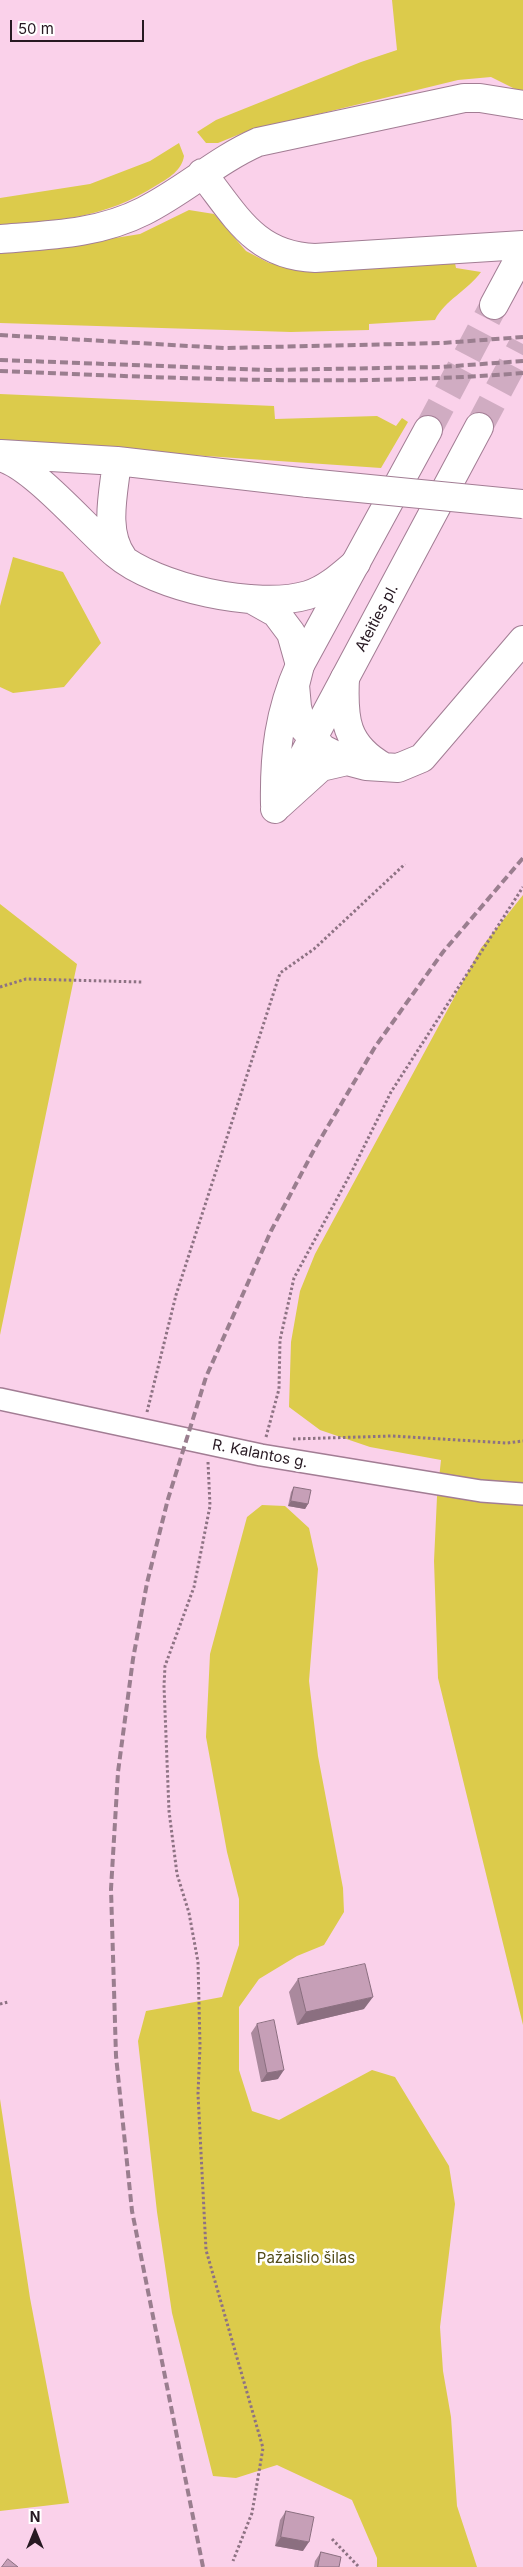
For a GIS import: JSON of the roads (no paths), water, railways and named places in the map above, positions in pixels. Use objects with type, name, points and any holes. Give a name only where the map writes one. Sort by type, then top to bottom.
[{"type":"main road","points":[[0,239],[84,231],[113,224],[145,210],[232,153],[258,142],[445,101],[464,98],[510,102],[523,127]]},
{"type":"main road","points":[[202,173],[246,229],[260,242],[277,252],[295,258],[523,244]]},
{"type":"main road","points":[[494,304],[523,251]]},
{"type":"main road","name":"Ateities pl.","points":[[275,809],[479,426]]},
{"type":"main road","points":[[275,809],[275,763],[287,693],[300,665],[428,430]]},
{"type":"main road","points":[[0,455],[21,467],[127,563],[161,581],[251,599],[291,598],[310,595],[333,582],[356,564]]},
{"type":"main road","points":[[0,455],[117,461],[308,483],[523,504]]},
{"type":"main road","points":[[117,461],[111,519],[112,536],[118,550],[127,563]]},
{"type":"main road","points":[[251,599],[276,613],[285,622],[291,633],[300,665],[295,685],[296,707],[302,726],[323,749],[347,761],[366,766],[398,768],[411,764],[432,749],[523,640]]},
{"type":"main road","points":[[344,678],[344,708],[350,734],[369,758],[385,768]]},
{"type":"main road","points":[[275,809],[321,767],[347,761]]},
{"type":"street","name":"R. Kalantos g.","points":[[0,1399],[210,1445],[481,1491],[523,1494]]},
{"type":"tunnel","points":[[428,430],[494,305]]},
{"type":"tunnel","points":[[479,427],[523,344]]},
{"type":"railway","points":[[0,335],[224,348],[443,343],[523,337]]},
{"type":"railway","points":[[0,360],[268,370],[441,367],[523,361]]},
{"type":"railway","points":[[0,371],[262,380],[392,380],[523,373]]},
{"type":"railway","points":[[203,2567],[132,2211],[116,2056],[111,1889],[118,1772],[133,1659],[147,1583],[168,1499],[206,1377],[271,1231],[315,1148],[375,1047],[443,952],[523,858]]},
{"type":"park label","name":"Pažaislio šilas","points":[[306,2258]]}]
